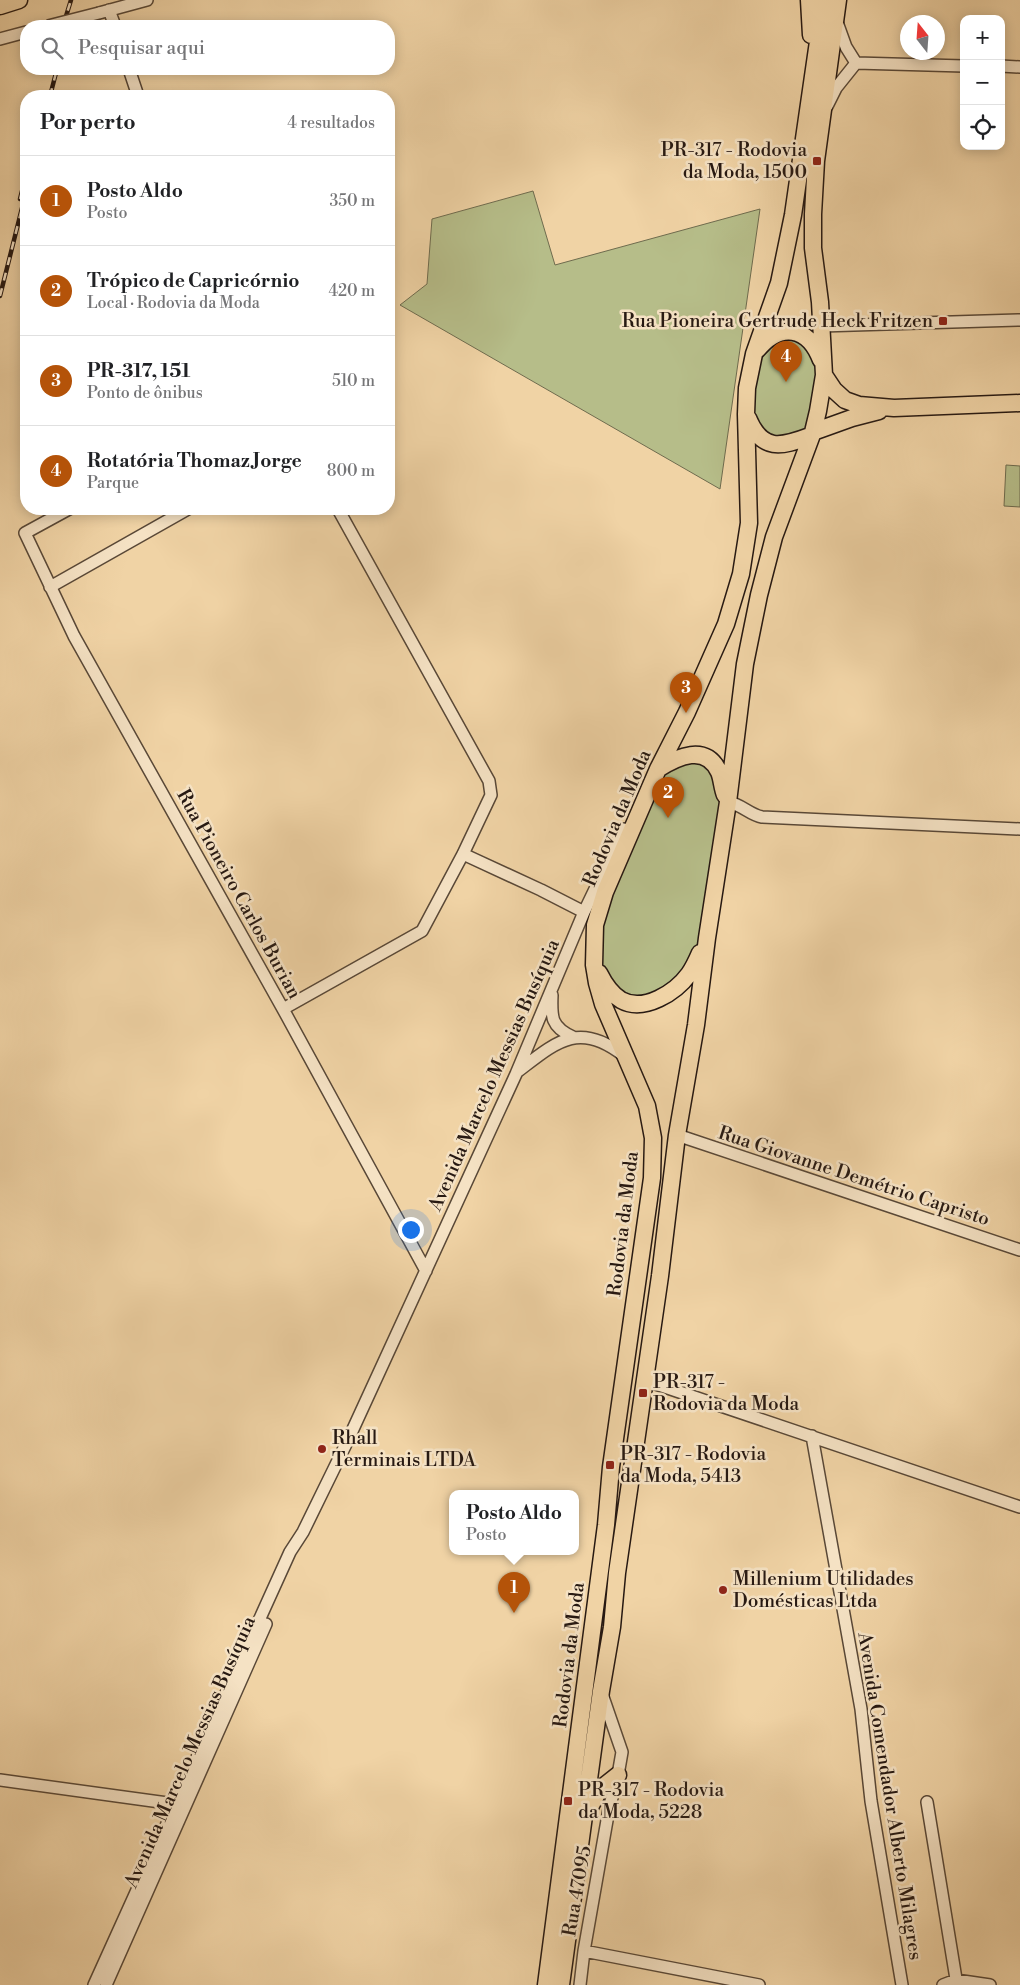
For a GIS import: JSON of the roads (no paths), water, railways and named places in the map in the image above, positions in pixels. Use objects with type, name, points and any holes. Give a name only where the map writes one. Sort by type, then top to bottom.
[{"type":"highway","points":[[0,6],[19,0]]},
{"type":"highway","points":[[809,0],[811,20],[810,94]]},
{"type":"highway","points":[[824,0],[793,215],[779,283],[754,354],[747,388],[746,414],[753,431],[770,444],[786,445],[852,418],[894,408]]},
{"type":"highway","points":[[811,434],[818,411],[823,370],[820,302],[814,248],[813,214],[816,161],[838,0]]},
{"type":"highway","points":[[754,354],[765,340],[776,334],[786,331],[798,333],[808,338],[818,351],[823,370],[834,390],[845,400],[859,405],[894,408],[1020,403]]},
{"type":"highway","name":"Rodovia da Moda","points":[[546,1985],[606,1525],[610,1467],[652,1178],[653,1138],[647,1106],[603,1004],[597,983],[594,964],[596,926],[605,892],[658,769],[706,672],[726,624],[741,574],[749,523],[746,414]]},
{"type":"highway","name":"Rodovia da Moda","points":[[561,1985],[601,1691],[612,1627],[617,1573],[660,1276],[678,1135],[696,1025],[706,938],[728,802],[745,664],[759,595],[774,537],[811,434]]},
{"type":"highway","points":[[658,769],[673,759],[685,755],[706,758],[713,763],[719,772],[728,802]]},
{"type":"highway","points":[[594,964],[605,985],[622,1001],[635,1004],[649,1002],[669,993],[689,974],[706,938]]},
{"type":"highway","points":[[583,1825],[599,1790],[618,1775]]},
{"type":"street","points":[[70,20],[147,0]]},
{"type":"street","points":[[104,11],[111,20]]},
{"type":"street","points":[[836,20],[846,47],[856,63]]},
{"type":"street","points":[[0,39],[20,34]]},
{"type":"street","points":[[856,63],[960,66]]},
{"type":"street","points":[[821,116],[836,88],[856,63]]},
{"type":"street","points":[[1005,66],[1020,67]]},
{"type":"street","points":[[131,75],[136,90]]},
{"type":"street","points":[[821,326],[1020,320]]},
{"type":"street","name":"Rua Pioneiro Carlos Burian","points":[[58,515],[25,533],[50,587],[74,636],[283,1009],[426,1271]]},
{"type":"street","points":[[50,587],[177,515]]},
{"type":"street","points":[[283,1009],[422,931],[491,796],[489,781],[341,515]]},
{"type":"street","name":"Avenida Marcelo Messias Busíquia","points":[[106,1985],[180,1804],[254,1642],[298,1554],[303,1532],[348,1440],[516,1074],[584,912],[640,796],[658,769]]},
{"type":"street","points":[[728,802],[742,806],[762,818],[1020,829]]},
{"type":"street","points":[[463,854],[584,912]]},
{"type":"street","points":[[552,988],[551,1015],[555,1024],[562,1031],[573,1037],[598,1040],[610,1045],[624,1055]]},
{"type":"street","points":[[516,1074],[552,1046],[573,1037]]},
{"type":"street","name":"Rua Giovanne Demétrio Capristo","points":[[678,1135],[1020,1250]]},
{"type":"street","points":[[644,1380],[1020,1507]]},
{"type":"street","name":"Avenida Comendador Alberto Milagres","points":[[812,1436],[861,1709],[871,1801],[902,1985]]},
{"type":"street","name":"Rua 47095","points":[[580,1985],[609,1809],[622,1752],[601,1691]]},
{"type":"street","points":[[0,1780],[180,1804],[94,1985]]},
{"type":"street","name":"Avenida Comendador Alberto Milagres","points":[[927,1802],[956,1982]]},
{"type":"street","points":[[584,1952],[759,1985]]},
{"type":"street","points":[[943,1985],[956,1982],[990,1985]]},
{"type":"railway","points":[[65,20],[71,0]]},
{"type":"railway","points":[[52,90],[55,75]]},
{"type":"railway","points":[[0,296],[20,216]]},
{"type":"place","name":"PR-317 - Rodovia da Moda, 1500","points":[[817,161]]},
{"type":"place","name":"Rua Pioneira Gertrude Heck Fritzen","points":[[943,321]]},
{"type":"place","name":"Rotatória Thomaz Jorge","points":[[786,382]]},
{"type":"place","name":"PR-317, 151","points":[[686,713]]},
{"type":"place","name":"Trópico de Capricórnio","points":[[668,818]]},
{"type":"place","name":"PR-317 - Rodovia da Moda","points":[[643,1393]]},
{"type":"place","name":"Rhall Terminais LTDA","points":[[322,1449]]},
{"type":"place","name":"PR-317 - Rodovia da Moda, 5413","points":[[610,1465]]},
{"type":"place","name":"Millenium Utilidades Domésticas Ltda","points":[[723,1590]]},
{"type":"place","name":"Posto Aldo","points":[[514,1613]]},
{"type":"place","name":"PR-317 - Rodovia da Moda, 5228","points":[[568,1801]]}]
